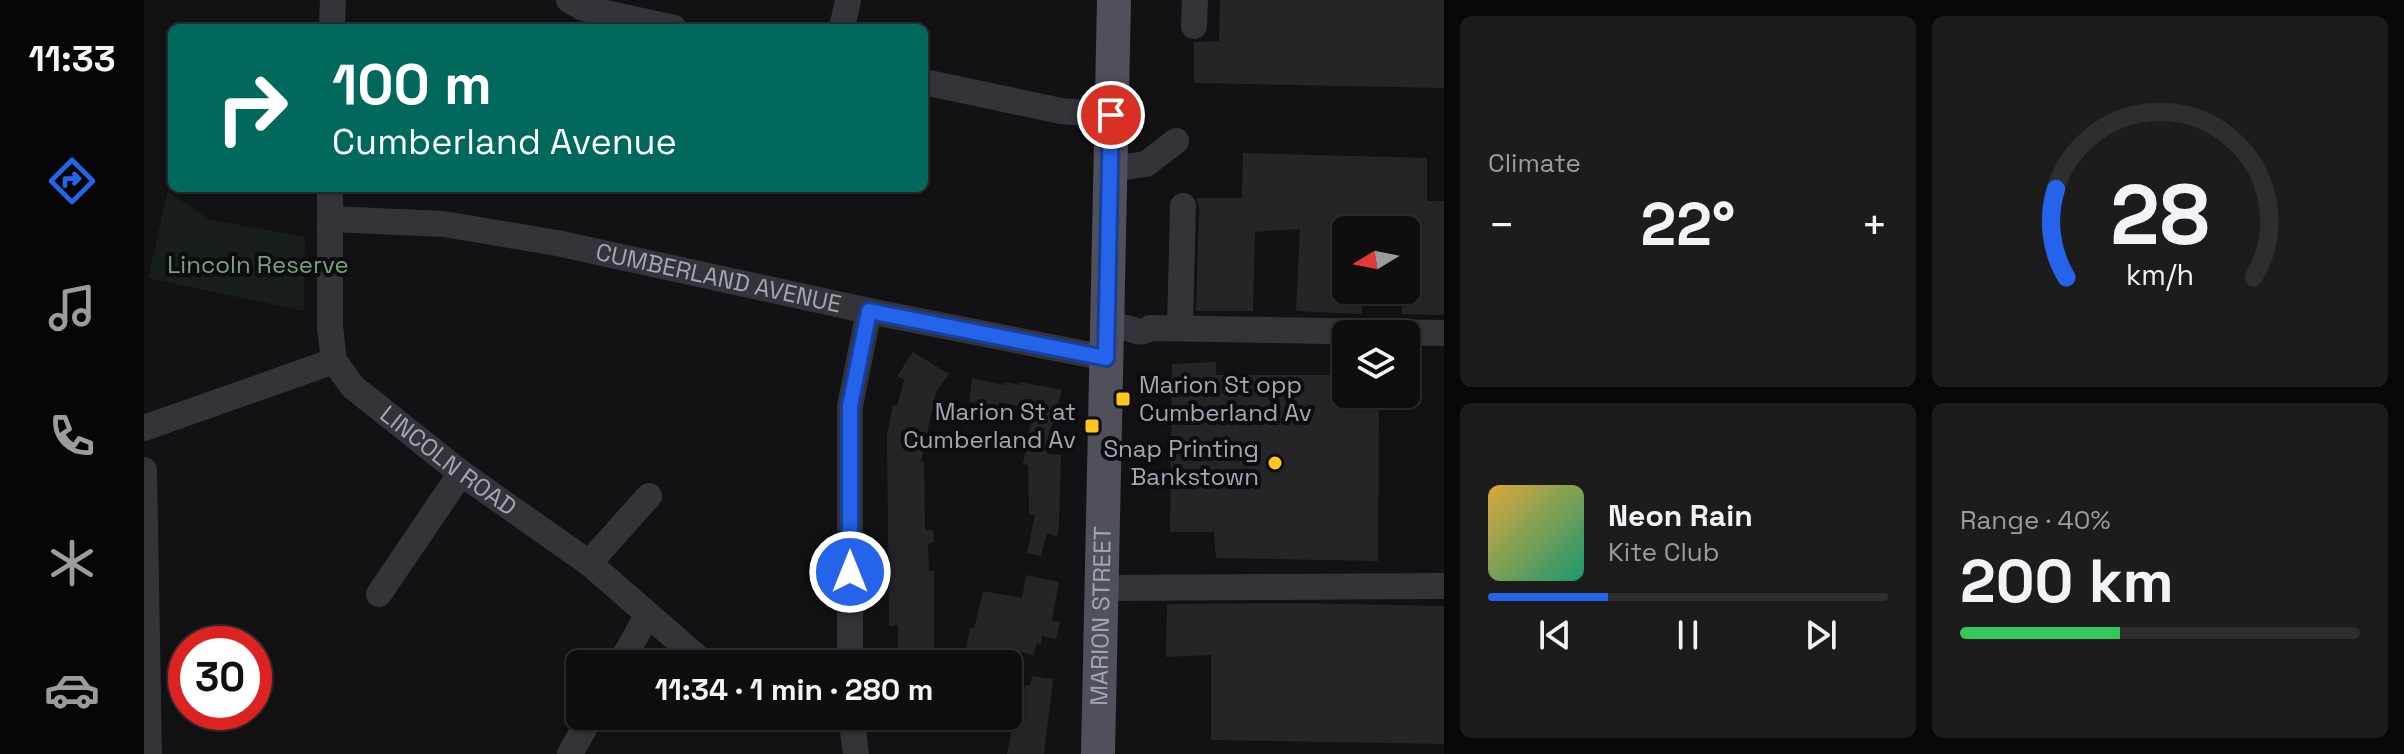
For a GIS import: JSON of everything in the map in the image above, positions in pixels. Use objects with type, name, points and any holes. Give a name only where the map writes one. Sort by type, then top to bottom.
[{"type":"main road","name":"MARION STREET","points":[[1098,754],[1101,588],[1122,335],[1111,169],[1114,0]]},
{"type":"street","points":[[332,24],[333,0]]},
{"type":"street","points":[[843,24],[848,0]]},
{"type":"street","points":[[1194,26],[1195,0]]},
{"type":"street","points":[[563,4],[656,24]]},
{"type":"street","points":[[928,83],[1061,111],[1111,115]]},
{"type":"street","points":[[1111,169],[1146,164],[1176,141]]},
{"type":"street","points":[[144,428],[334,361],[330,327],[330,192]]},
{"type":"street","points":[[1180,328],[1183,206]]},
{"type":"street","name":"CUMBERLAND AVENUE","points":[[330,219],[444,224],[557,243],[869,311],[1122,335],[1180,328],[1444,333]]},
{"type":"street","points":[[850,650],[850,406],[869,311]]},
{"type":"street","name":"LINCOLN ROAD","points":[[334,361],[353,387],[461,473],[589,563],[688,650]]},
{"type":"street","points":[[144,470],[149,754]]},
{"type":"street","points":[[379,594],[461,473]]},
{"type":"street","points":[[589,563],[649,496]]},
{"type":"street","points":[[1101,588],[1444,586]]},
{"type":"street","points":[[628,650],[647,616]]},
{"type":"street","points":[[570,754],[583,730]]},
{"type":"street","points":[[853,730],[856,754]]},
{"type":"green space","name":"Lincoln Reserve","points":[[168,191],[208,219],[305,237],[304,311],[148,278]]},
{"type":"building","points":[[1220,0],[1444,0],[1444,88],[1194,83],[1194,42],[1219,41]]},
{"type":"building","points":[[1243,153],[1427,158],[1427,201],[1444,201],[1444,315],[1402,314],[1402,304],[1420,304],[1420,216],[1332,216],[1332,304],[1362,304],[1362,314],[1296,311],[1300,229],[1255,232],[1253,311],[1196,311],[1199,206],[1196,198],[1242,198]]},
{"type":"building","points":[[913,352],[949,374],[936,392],[921,462],[924,462],[925,530],[933,530],[934,542],[928,544],[929,571],[934,571],[934,649],[898,649],[898,625],[889,626],[887,435],[893,405],[897,406],[904,380],[897,376]]},
{"type":"building","name":"Snap Printing Bankstown","points":[[1216,362],[1216,375],[1332,375],[1332,408],[1379,408],[1378,561],[1216,558],[1214,532],[1170,532],[1172,364]]},
{"type":"building","points":[[972,378],[1004,385],[1005,382],[1020,385],[1020,382],[1062,390],[1047,454],[1061,455],[1059,524],[1057,537],[1047,533],[1041,556],[1027,553],[1035,515],[1029,514],[1028,465],[1023,464],[1033,410],[999,402],[995,417],[973,412],[975,403],[969,402]]},
{"type":"building","points":[[1026,575],[1059,582],[1052,620],[1060,622],[1056,639],[1042,636],[1041,644],[1037,643],[1033,655],[1003,648],[966,649],[983,591],[1022,598]]},
{"type":"building","points":[[1167,604],[1444,606],[1444,744],[1211,740],[1211,655],[1166,657]]},
{"type":"building","points":[[1032,676],[1053,679],[1044,754],[1007,754],[1012,730],[1022,730],[1022,700],[1025,685],[1030,685]]},
{"type":"place","name":"Marion St opp Cumberland Av","points":[[1123,399]]},
{"type":"place","name":"Marion St at Cumberland Av","points":[[1092,426]]},
{"type":"place","name":"Snap Printing Bankstown","points":[[1275,463]]},
{"type":"route","points":[[850,572],[850,406],[869,311],[1106,358],[1111,115]]}]
